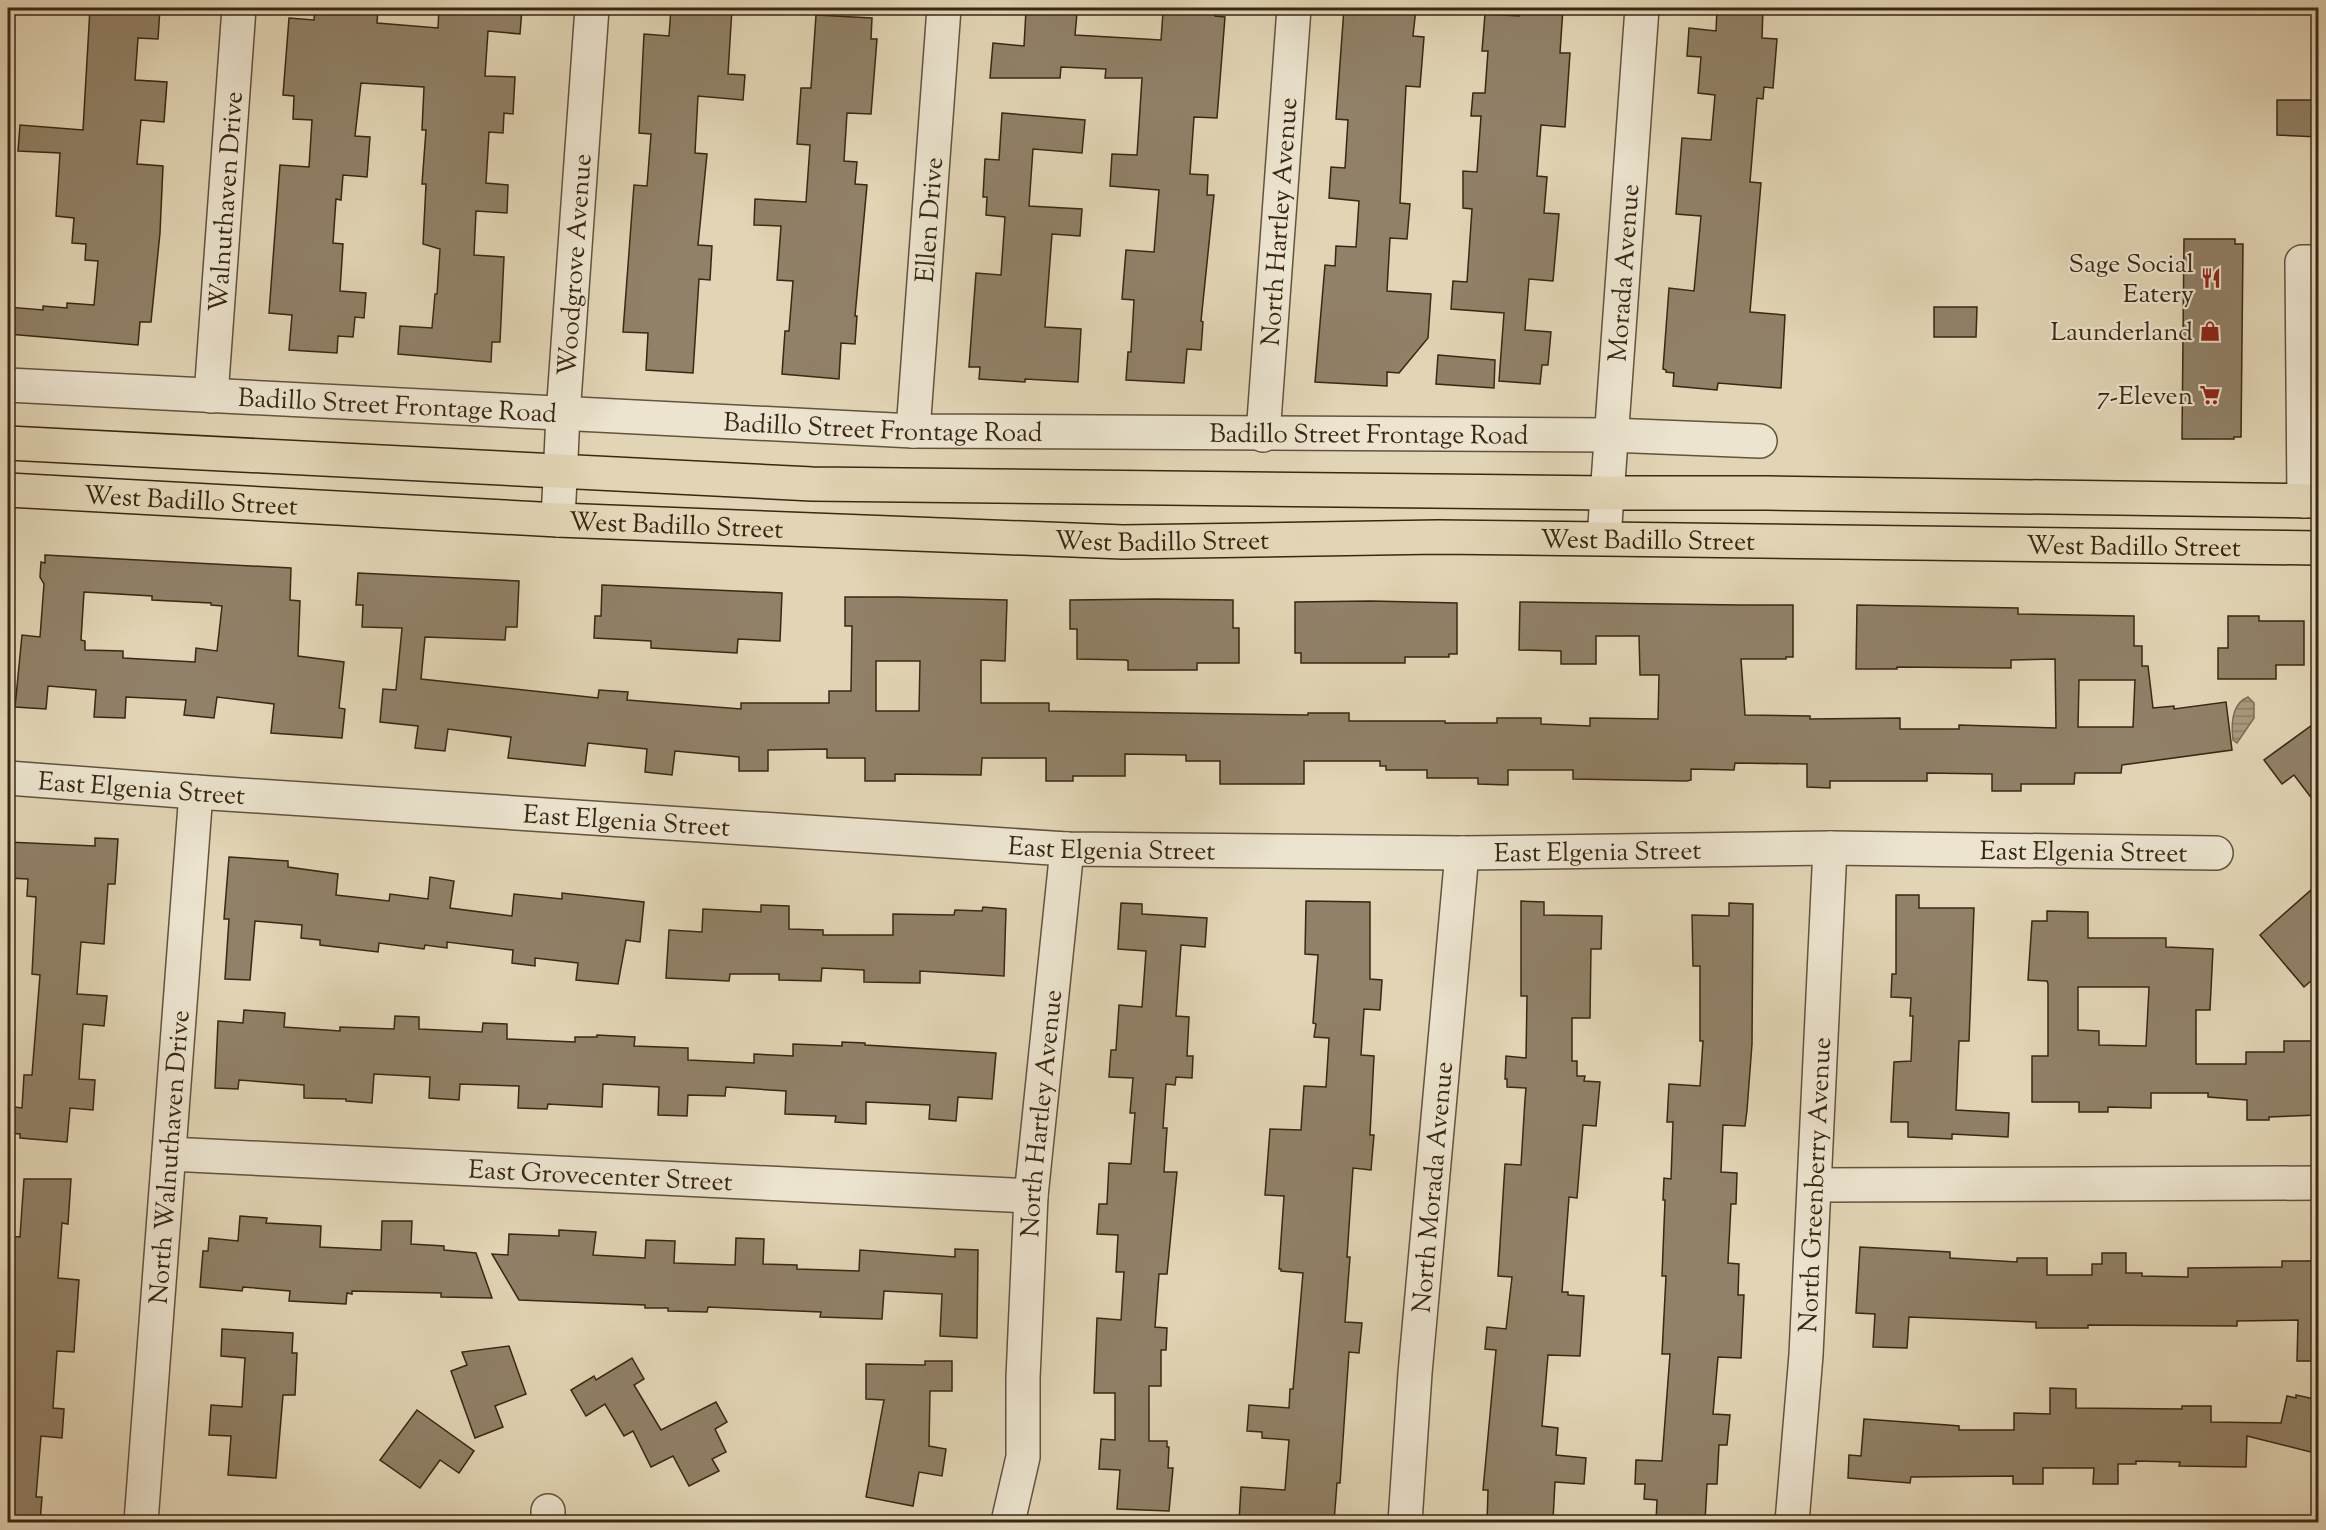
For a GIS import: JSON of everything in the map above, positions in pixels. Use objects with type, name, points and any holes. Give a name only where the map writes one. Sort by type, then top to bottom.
[{"type":"main road","name":"West Badillo Street","points":[[8,443],[812,484],[1767,493],[2312,501]]},
{"type":"main road","name":"West Badillo Street","points":[[8,490],[558,520],[1123,542],[1438,537],[2319,548]]},
{"type":"street","name":"Walnuthaven Drive","points":[[211,396],[240,8]]},
{"type":"street","name":"Woodgrove Avenue","points":[[558,520],[563,415],[592,8]]},
{"type":"street","name":"Ellen Drive","points":[[913,431],[944,8]]},
{"type":"street","name":"North Hartley Avenue","points":[[1263,435],[1294,8]]},
{"type":"street","name":"Morada Avenue","points":[[1604,538],[1642,8]]},
{"type":"street","points":[[2312,501],[2302,262],[2319,262]]},
{"type":"street","name":"Badillo Street Frontage Road","points":[[8,385],[913,431],[1263,435],[1610,435],[1760,441]]},
{"type":"street","name":"East Elgenia Street","points":[[8,778],[1067,849],[1462,854],[1830,848],[2216,854]]},
{"type":"street","name":"North Walnuthaven Drive","points":[[141,1522],[196,792]]},
{"type":"street","name":"North Greenberry Avenue","points":[[1792,1522],[1806,1355],[1830,848]]},
{"type":"street","name":"North Hartley Avenue","points":[[1008,1522],[1023,1457],[1023,1378],[1032,1196],[1067,849]]},
{"type":"street","name":"North Morada Avenue","points":[[1406,1522],[1415,1373],[1462,854]]},
{"type":"street","name":"East Grovecenter Street","points":[[169,1154],[1032,1196]]},
{"type":"street","points":[[1815,1185],[2319,1184]]},
{"type":"shaded area","points":[[2248,697],[2254,703],[2254,718],[2237,743],[2233,740],[2233,715],[2238,704]]},
{"type":"building","points":[[90,8],[160,8],[158,39],[138,38],[135,80],[167,82],[164,122],[141,120],[137,164],[163,166],[160,233],[151,322],[140,322],[138,345],[8,334],[8,307],[43,310],[43,306],[67,308],[67,303],[94,305],[98,261],[85,260],[86,244],[72,243],[74,218],[56,216],[60,153],[18,151],[20,125],[83,130]]},
{"type":"building","points":[[315,8],[378,8],[377,23],[438,28],[439,8],[522,8],[520,34],[488,31],[485,76],[515,77],[513,114],[504,113],[503,133],[489,132],[486,183],[508,185],[507,213],[476,211],[474,255],[504,257],[500,342],[492,342],[491,362],[398,354],[400,326],[432,328],[435,294],[437,294],[440,249],[423,244],[426,184],[422,184],[426,130],[422,130],[424,87],[361,83],[355,136],[370,137],[367,177],[343,175],[341,200],[336,199],[333,243],[343,244],[340,291],[366,293],[364,318],[355,317],[353,337],[338,336],[337,353],[289,350],[292,315],[269,313],[280,165],[309,167],[312,120],[293,119],[294,96],[283,95],[289,18],[314,20]]},
{"type":"building","points":[[671,8],[732,8],[728,74],[745,75],[743,100],[698,96],[695,153],[707,154],[698,245],[712,246],[710,280],[699,279],[693,373],[646,370],[648,333],[623,332],[634,185],[647,186],[651,134],[639,133],[644,34],[669,36]]},
{"type":"building","points":[[1344,8],[1416,8],[1413,36],[1424,37],[1420,87],[1406,86],[1400,203],[1410,204],[1407,239],[1390,238],[1387,291],[1431,294],[1428,338],[1399,373],[1387,372],[1387,386],[1315,382],[1325,265],[1335,266],[1336,246],[1356,247],[1359,201],[1329,198],[1331,167],[1345,168],[1348,120],[1336,119]]},
{"type":"building","points":[[1519,8],[1563,8],[1560,53],[1570,53],[1565,127],[1541,125],[1537,176],[1547,177],[1544,213],[1559,214],[1553,281],[1529,279],[1525,330],[1551,332],[1548,365],[1542,365],[1540,384],[1499,381],[1504,313],[1451,309],[1453,281],[1467,282],[1472,209],[1463,208],[1463,171],[1477,172],[1481,116],[1471,116],[1473,93],[1485,93],[1488,51],[1482,51],[1485,14],[1519,16]]},
{"type":"building","points":[[1717,8],[1763,8],[1762,38],[1777,39],[1773,88],[1764,87],[1763,99],[1757,98],[1750,182],[1761,183],[1750,312],[1785,315],[1781,388],[1718,383],[1717,390],[1673,386],[1674,373],[1663,369],[1669,288],[1694,291],[1701,216],[1676,214],[1682,138],[1711,140],[1715,95],[1698,93],[1701,57],[1687,56],[1689,28],[1716,31]]},
{"type":"building","points":[[1026,10],[1077,13],[1075,35],[1161,40],[1163,12],[1215,14],[1215,16],[1225,17],[1217,118],[1194,117],[1190,174],[1208,175],[1207,195],[1214,195],[1201,321],[1203,322],[1201,350],[1187,349],[1184,383],[1126,380],[1128,352],[1131,352],[1134,300],[1122,299],[1126,250],[1154,252],[1159,190],[1110,186],[1112,154],[1137,155],[1142,78],[1105,78],[1106,69],[1061,67],[1060,78],[990,78],[993,43],[1024,46]]},
{"type":"building","points":[[816,15],[872,18],[871,39],[877,39],[871,114],[847,113],[844,161],[857,162],[855,184],[867,185],[855,316],[857,316],[855,344],[841,343],[839,379],[782,374],[785,331],[789,331],[793,281],[777,280],[781,226],[754,225],[755,199],[806,202],[810,145],[797,144],[801,88],[811,88]]},
{"type":"building","points":[[2277,100],[2319,100],[2319,137],[2277,135]]},
{"type":"building","points":[[1002,113],[1085,120],[1082,153],[1033,149],[1029,206],[1082,209],[1080,236],[1052,234],[1045,327],[1081,329],[1078,382],[979,379],[980,367],[969,367],[976,273],[1001,275],[1005,217],[986,215],[987,197],[983,197],[985,159],[999,160]]},
{"type":"building","points":[[2184,239],[2235,239],[2235,244],[2243,244],[2241,437],[2234,437],[2234,439],[2182,439]]},
{"type":"building","points":[[1934,307],[1977,307],[1976,337],[1934,337]]},
{"type":"building","points":[[1438,355],[1495,360],[1494,388],[1436,384]]},
{"type":"building","points":[[45,555],[291,568],[290,600],[300,601],[298,656],[344,662],[339,708],[345,709],[342,738],[271,733],[274,704],[217,697],[214,718],[184,715],[186,700],[126,697],[125,718],[94,717],[96,690],[48,686],[46,709],[15,707],[22,635],[40,637],[44,584],[40,577],[41,562],[45,563]],"holes":[[[84,592],[152,596],[152,600],[211,603],[211,605],[222,606],[217,651],[196,648],[195,662],[123,658],[123,651],[85,650],[85,641],[81,640]]]},
{"type":"building","points":[[358,573],[519,581],[517,627],[506,627],[505,640],[425,637],[421,679],[598,698],[599,690],[628,692],[627,700],[741,709],[741,703],[829,703],[829,691],[851,691],[852,626],[845,626],[845,597],[1007,600],[1005,661],[981,660],[981,703],[1049,703],[1049,711],[1308,715],[1308,713],[1349,713],[1349,721],[1497,723],[1497,718],[1541,718],[1541,724],[1590,726],[1590,718],[1658,719],[1659,675],[1640,675],[1639,636],[1596,636],[1596,664],[1561,664],[1561,651],[1519,650],[1520,602],[1793,605],[1793,657],[1741,659],[1745,715],[1810,716],[1810,719],[1900,718],[1900,729],[1959,729],[1959,725],[2056,728],[2055,659],[2011,660],[2011,668],[1856,669],[1857,605],[2018,608],[2018,614],[2134,616],[2134,646],[2142,646],[2142,666],[2148,666],[2153,708],[2174,706],[2174,709],[2226,702],[2232,750],[2122,765],[2121,773],[2075,773],[2074,784],[2021,784],[2021,791],[1992,791],[1992,774],[1927,773],[1927,781],[1830,781],[1830,788],[1807,787],[1807,764],[1735,763],[1734,770],[1691,769],[1691,780],[1687,781],[1573,779],[1573,770],[1508,770],[1508,785],[1478,784],[1478,778],[1427,778],[1427,770],[1386,770],[1386,766],[1380,766],[1380,761],[1304,761],[1304,784],[1220,784],[1220,761],[1186,761],[1186,755],[1125,754],[1125,776],[1073,776],[1073,781],[1046,781],[1046,758],[982,758],[981,775],[895,774],[895,781],[865,781],[865,758],[827,758],[827,749],[768,750],[768,771],[739,771],[739,757],[675,751],[672,775],[645,772],[647,749],[588,743],[585,766],[508,758],[511,737],[448,729],[445,751],[415,748],[418,726],[380,722],[383,689],[396,690],[402,628],[362,627],[363,605],[356,605]],"holes":[[[876,661],[920,661],[919,711],[876,711]],[[2079,680],[2135,680],[2133,727],[2078,727]]]},
{"type":"building","points":[[602,585],[782,593],[780,641],[738,639],[737,653],[651,648],[651,641],[594,638],[595,616],[601,616]]},
{"type":"building","points":[[1070,600],[1233,600],[1233,628],[1239,628],[1239,663],[1197,663],[1197,670],[1128,670],[1126,660],[1077,659],[1077,629],[1070,629]]},
{"type":"building","points":[[1295,602],[1457,603],[1457,654],[1449,654],[1449,657],[1405,657],[1405,663],[1301,663],[1301,653],[1295,653]]},
{"type":"building","points":[[2228,616],[2259,616],[2259,621],[2304,621],[2304,665],[2276,665],[2276,679],[2218,679],[2218,648],[2228,648]]},
{"type":"building","points":[[2319,720],[2319,808],[2294,775],[2282,784],[2264,760]]},
{"type":"building","points":[[95,838],[118,839],[115,884],[108,884],[104,944],[81,942],[77,994],[107,996],[104,1026],[83,1024],[79,1079],[95,1080],[93,1110],[70,1108],[67,1142],[20,1138],[20,1134],[8,1133],[8,1106],[22,1108],[24,1075],[32,1075],[40,975],[32,974],[36,897],[27,896],[28,879],[8,878],[8,842],[95,846]]},
{"type":"building","points":[[229,857],[288,861],[288,867],[338,874],[336,895],[389,901],[390,894],[428,899],[430,877],[454,881],[450,908],[512,916],[514,894],[562,899],[562,893],[644,902],[640,942],[626,940],[618,984],[576,980],[578,963],[535,958],[535,966],[512,963],[513,950],[447,942],[447,948],[425,945],[424,949],[379,943],[378,952],[320,945],[320,940],[301,938],[302,925],[255,921],[250,980],[225,979],[229,919],[224,919]]},
{"type":"building","points":[[2319,883],[2319,974],[2304,987],[2260,935]]},
{"type":"building","points":[[1896,895],[1919,895],[1919,908],[1974,908],[1969,1041],[1959,1041],[1956,1110],[2009,1113],[2008,1137],[1952,1134],[1952,1139],[1908,1137],[1908,1122],[1891,1122],[1894,1062],[1911,1061],[1913,1016],[1910,1016],[1911,998],[1891,997],[1892,974],[1896,974]]},
{"type":"building","points":[[1306,901],[1370,902],[1370,979],[1382,980],[1380,1010],[1364,1009],[1361,1055],[1374,1056],[1370,1135],[1374,1135],[1371,1170],[1353,1168],[1347,1257],[1350,1257],[1345,1322],[1362,1323],[1359,1353],[1349,1352],[1340,1483],[1337,1483],[1334,1522],[1239,1522],[1241,1487],[1285,1490],[1289,1440],[1262,1438],[1262,1432],[1247,1431],[1249,1405],[1289,1408],[1290,1389],[1293,1389],[1303,1273],[1279,1269],[1284,1196],[1265,1195],[1270,1129],[1301,1130],[1304,1086],[1326,1087],[1329,1038],[1314,1037],[1318,955],[1305,954]]},
{"type":"building","points":[[1521,901],[1544,902],[1544,915],[1602,916],[1601,949],[1591,949],[1590,1018],[1572,1018],[1572,1061],[1577,1061],[1577,1076],[1585,1076],[1584,1081],[1600,1082],[1596,1126],[1583,1125],[1577,1198],[1569,1197],[1562,1292],[1568,1292],[1568,1295],[1584,1296],[1580,1356],[1548,1355],[1542,1426],[1558,1428],[1556,1455],[1586,1458],[1584,1484],[1555,1482],[1553,1520],[1524,1518],[1524,1522],[1487,1522],[1488,1490],[1483,1490],[1496,1350],[1485,1349],[1487,1327],[1506,1329],[1512,1277],[1498,1276],[1505,1164],[1521,1165],[1526,1088],[1507,1087],[1507,1079],[1505,1079],[1506,1056],[1526,1058],[1527,996],[1521,996]]},
{"type":"building","points":[[1121,903],[1142,904],[1142,914],[1207,918],[1205,947],[1181,945],[1176,1016],[1189,1017],[1187,1056],[1193,1056],[1192,1078],[1176,1077],[1175,1085],[1166,1084],[1163,1128],[1167,1128],[1164,1172],[1177,1172],[1167,1274],[1159,1274],[1155,1327],[1167,1328],[1166,1350],[1161,1350],[1161,1386],[1149,1386],[1149,1441],[1167,1441],[1167,1447],[1169,1447],[1168,1468],[1173,1468],[1169,1511],[1117,1509],[1120,1470],[1099,1469],[1101,1439],[1115,1440],[1115,1393],[1094,1393],[1097,1318],[1121,1320],[1124,1272],[1116,1272],[1118,1235],[1097,1234],[1099,1204],[1107,1204],[1109,1163],[1131,1164],[1135,1113],[1130,1113],[1133,1078],[1109,1077],[1111,1050],[1116,1050],[1119,1005],[1142,1007],[1146,951],[1118,949]]},
{"type":"building","points":[[1729,903],[1753,904],[1752,1044],[1747,1110],[1745,1126],[1723,1125],[1721,1172],[1737,1173],[1736,1204],[1731,1204],[1728,1263],[1739,1264],[1738,1295],[1744,1295],[1741,1358],[1718,1357],[1713,1414],[1730,1415],[1727,1445],[1719,1445],[1717,1484],[1707,1484],[1705,1522],[1656,1522],[1657,1500],[1644,1499],[1645,1484],[1635,1484],[1636,1460],[1662,1461],[1670,1354],[1662,1354],[1666,1276],[1662,1276],[1664,1178],[1671,1179],[1673,1122],[1667,1122],[1669,1084],[1700,1086],[1703,1041],[1700,1041],[1700,966],[1693,966],[1692,915],[1729,916]]},
{"type":"building","points":[[761,905],[789,906],[789,929],[823,930],[823,935],[893,935],[893,914],[954,915],[955,910],[982,911],[983,907],[1006,909],[1004,976],[920,971],[920,983],[864,982],[864,970],[822,968],[821,981],[779,980],[779,974],[730,974],[729,981],[666,978],[669,930],[702,932],[703,909],[761,912]]},
{"type":"building","points":[[2047,911],[2088,912],[2088,938],[2166,938],[2166,947],[2213,949],[2210,1010],[2196,1010],[2196,1064],[2246,1064],[2246,1052],[2284,1052],[2284,1041],[2319,1041],[2319,1115],[2247,1120],[2247,1100],[2208,1097],[2208,1093],[2151,1093],[2151,1108],[2108,1107],[2108,1112],[2079,1112],[2079,1102],[2032,1102],[2032,1056],[2048,1056],[2048,984],[2047,981],[2028,980],[2032,921],[2047,921]],"holes":[[[2078,987],[2149,987],[2146,1046],[2099,1045],[2099,1031],[2078,1030]]]},
{"type":"building","points":[[244,1010],[285,1013],[284,1027],[340,1031],[340,1027],[394,1029],[395,1016],[419,1017],[419,1029],[482,1032],[483,1023],[507,1024],[507,1039],[575,1042],[575,1037],[597,1037],[597,1035],[635,1037],[634,1046],[688,1048],[688,1060],[754,1063],[754,1054],[793,1056],[793,1044],[842,1046],[842,1042],[996,1053],[992,1099],[958,1097],[956,1121],[929,1119],[930,1105],[866,1102],[866,1124],[835,1122],[836,1116],[785,1114],[786,1091],[726,1087],[725,1096],[688,1095],[687,1116],[658,1115],[659,1087],[603,1084],[602,1107],[548,1104],[547,1109],[518,1108],[519,1086],[460,1084],[459,1100],[429,1098],[430,1077],[374,1074],[372,1103],[346,1101],[346,1099],[304,1098],[304,1085],[239,1080],[238,1089],[215,1088],[218,1021],[243,1023]]},
{"type":"building","points":[[24,1179],[71,1179],[68,1224],[62,1223],[58,1278],[79,1280],[74,1352],[57,1351],[53,1408],[64,1409],[62,1438],[41,1436],[36,1497],[42,1497],[40,1522],[8,1522],[8,1325],[12,1259],[8,1258],[8,1236],[20,1237]]},
{"type":"building","points":[[240,1216],[267,1218],[266,1223],[321,1226],[320,1247],[381,1250],[382,1221],[412,1221],[411,1244],[444,1246],[444,1250],[476,1253],[492,1298],[441,1297],[441,1293],[352,1291],[352,1294],[347,1293],[346,1304],[289,1301],[290,1291],[243,1287],[242,1291],[200,1287],[203,1251],[208,1251],[209,1238],[238,1241]]},
{"type":"building","points":[[559,1230],[596,1232],[593,1255],[645,1258],[646,1240],[675,1241],[674,1263],[735,1265],[736,1238],[764,1239],[763,1264],[797,1265],[797,1269],[859,1271],[860,1250],[955,1257],[955,1249],[978,1250],[977,1338],[940,1336],[942,1294],[884,1291],[882,1319],[820,1317],[821,1312],[708,1307],[707,1312],[668,1311],[668,1308],[645,1308],[645,1305],[519,1300],[492,1254],[508,1255],[509,1234],[559,1236]]},
{"type":"building","points":[[1860,1247],[1950,1252],[1950,1258],[2017,1262],[2017,1258],[2047,1258],[2047,1275],[2092,1275],[2092,1264],[2102,1264],[2102,1253],[2126,1253],[2126,1273],[2142,1273],[2142,1276],[2188,1277],[2188,1268],[2282,1267],[2282,1261],[2319,1261],[2319,1361],[2297,1361],[2298,1320],[2237,1321],[2237,1326],[2088,1325],[2088,1328],[2036,1328],[2036,1322],[1909,1317],[1907,1348],[1873,1347],[1875,1314],[1856,1313]]},
{"type":"building","points":[[222,1329],[293,1333],[292,1353],[297,1353],[295,1395],[283,1395],[276,1478],[228,1475],[231,1436],[209,1435],[211,1405],[242,1407],[245,1358],[221,1356]]},
{"type":"building","points":[[509,1346],[526,1394],[495,1406],[503,1427],[475,1438],[451,1371],[467,1365],[462,1352]]},
{"type":"building","points":[[632,1358],[644,1379],[634,1385],[661,1430],[716,1402],[727,1422],[715,1429],[726,1452],[712,1459],[719,1471],[689,1486],[673,1456],[651,1467],[633,1431],[624,1436],[605,1404],[586,1416],[571,1390],[594,1376],[596,1380]]},
{"type":"building","points":[[925,1361],[952,1361],[952,1391],[930,1391],[929,1446],[946,1449],[942,1476],[919,1472],[913,1506],[866,1497],[884,1400],[866,1399],[866,1364],[925,1365]]},
{"type":"building","points":[[2050,1388],[2076,1389],[2076,1408],[2182,1409],[2182,1406],[2211,1406],[2211,1422],[2281,1423],[2287,1396],[2296,1398],[2296,1395],[2319,1400],[2319,1454],[2247,1436],[2246,1467],[2179,1466],[2180,1462],[2136,1461],[2136,1464],[2118,1464],[2118,1484],[2093,1484],[2094,1468],[2043,1468],[2043,1484],[2013,1484],[2013,1476],[1911,1477],[1910,1483],[1848,1478],[1849,1455],[1861,1456],[1864,1419],[1959,1426],[1959,1430],[2014,1430],[2014,1413],[2050,1414]]},
{"type":"building","points":[[417,1410],[474,1451],[459,1473],[440,1460],[420,1488],[380,1460]]},
{"type":"place","name":"Sage Social Eatery","points":[[2211,278]]},
{"type":"place","name":"Launderland","points":[[2210,331]]},
{"type":"place","name":"7-Eleven","points":[[2210,395]]}]
